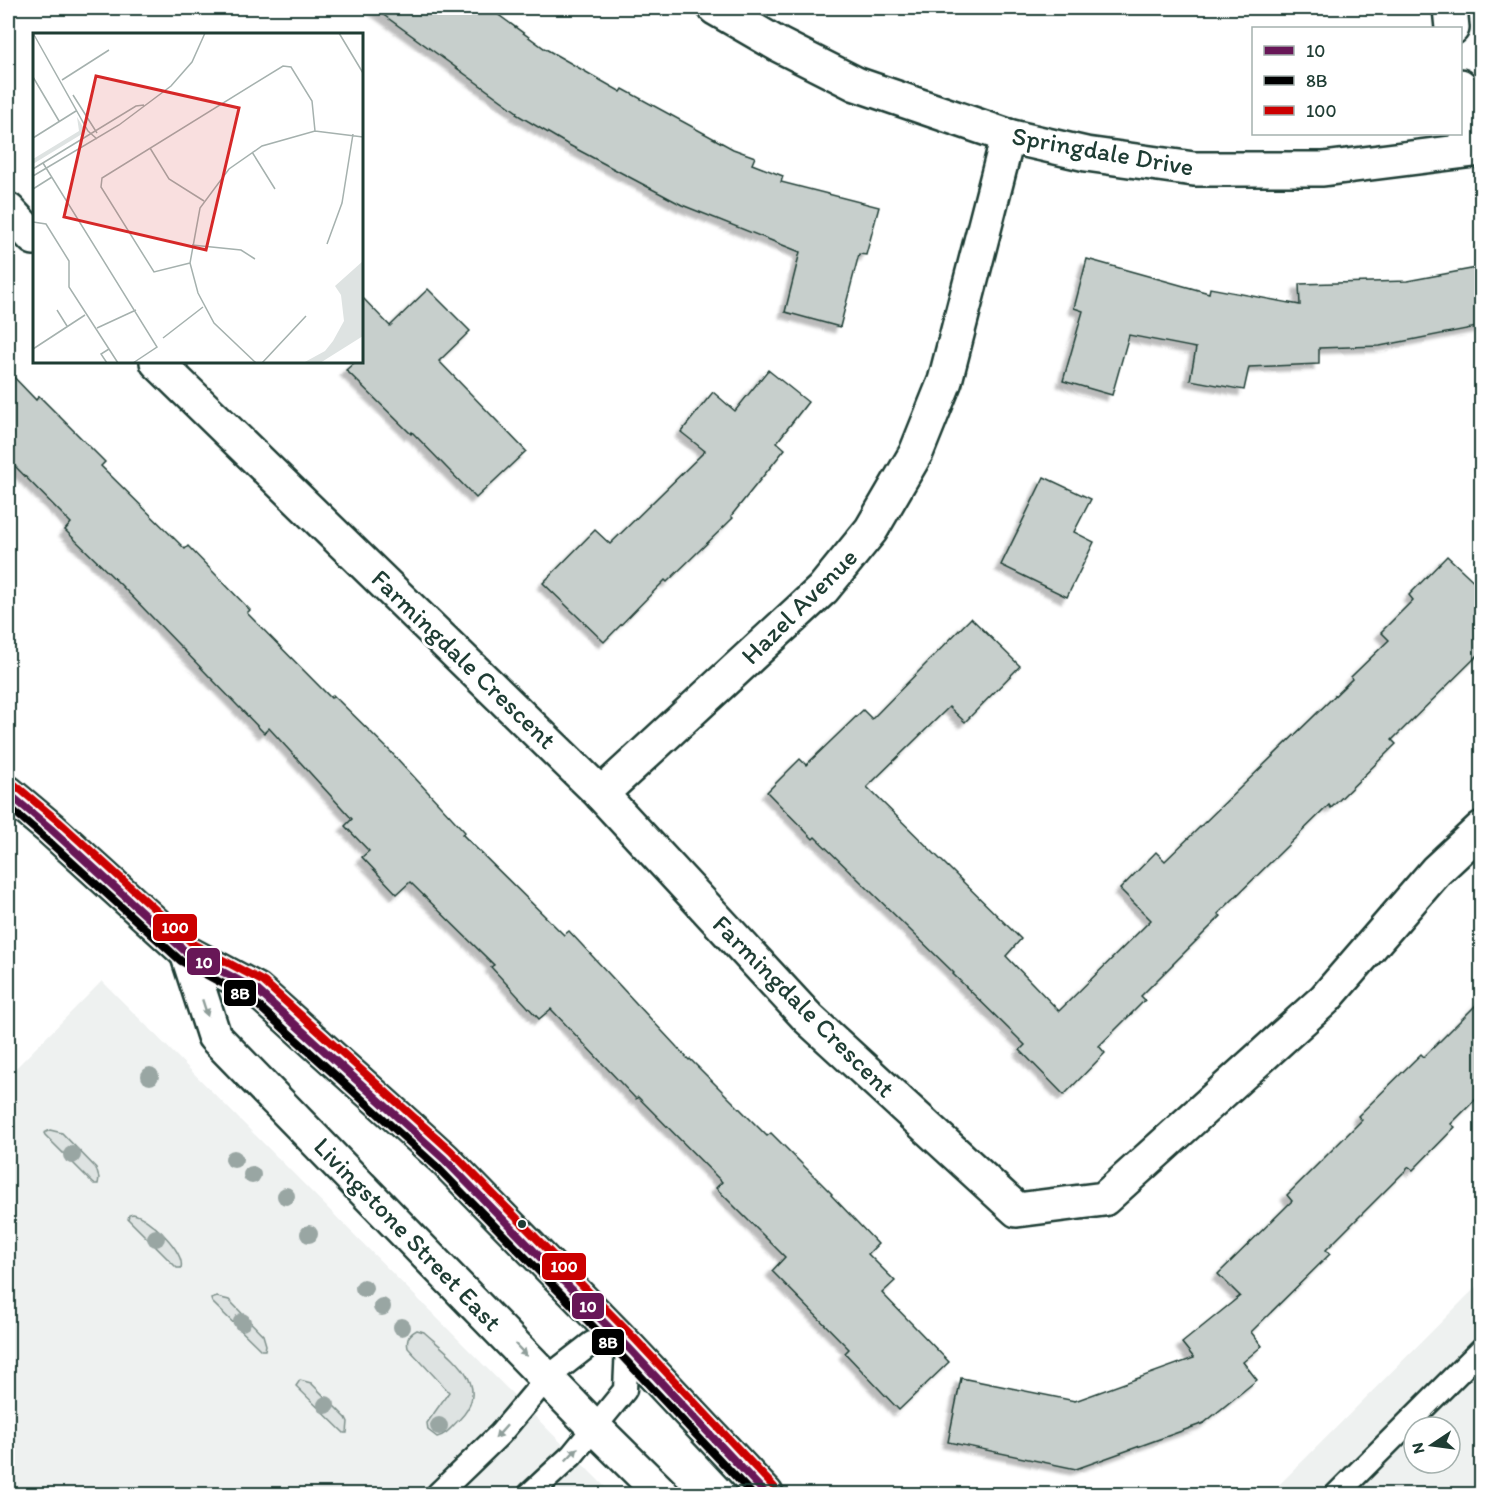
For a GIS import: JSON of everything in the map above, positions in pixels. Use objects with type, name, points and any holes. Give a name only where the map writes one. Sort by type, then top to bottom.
[{"type":"street","name":"Springdale Drive","points":[[715,8],[779,45],[856,84],[1008,136],[1086,154],[1194,169],[1323,168],[1475,149]]},
{"type":"street","points":[[1450,8],[1452,27]]},
{"type":"street","points":[[1462,90],[1475,149]]},
{"type":"street","name":"Hazel Avenue","points":[[601,794],[823,589],[871,530],[916,453],[945,381],[1008,136]]},
{"type":"street","points":[[8,210],[33,237]]},
{"type":"street","name":"Farmingdale Crescent","points":[[158,363],[601,794],[809,1019],[1017,1210],[1104,1199],[1325,999],[1436,871],[1482,828]]},
{"type":"street","name":"Livingstone Street East","points":[[8,793],[51,829],[187,953],[257,990],[444,1160],[627,1346],[766,1494]]},
{"type":"street","name":"Livingstone Street East","points":[[187,953],[214,1036],[662,1494]]},
{"type":"lane","points":[[438,1494],[500,1434],[547,1378],[592,1343],[627,1346],[625,1390],[572,1455],[531,1494]]},
{"type":"lane","points":[[1337,1494],[1482,1349]]},
{"type":"shaded area","points":[[102,981],[612,1494],[8,1494],[8,1076]]},
{"type":"shaded area","points":[[50,1130],[62,1133],[96,1168],[98,1184],[94,1184],[45,1135],[44,1133]]},
{"type":"shaded area","points":[[133,1214],[148,1221],[172,1244],[181,1261],[181,1268],[177,1268],[128,1219],[129,1215]]},
{"type":"shaded area","points":[[1481,1282],[1481,1494],[1270,1494]]},
{"type":"shaded area","points":[[217,1297],[229,1300],[263,1335],[265,1350],[261,1350],[212,1302],[211,1299]]},
{"type":"shaded area","points":[[417,1330],[424,1332],[456,1360],[470,1382],[472,1394],[469,1407],[449,1430],[437,1437],[428,1430],[427,1423],[449,1392],[408,1348],[409,1337]]},
{"type":"shaded area","points":[[300,1380],[311,1383],[346,1418],[347,1433],[344,1433],[296,1386]]},
{"type":"building","points":[[374,8],[489,8],[544,48],[621,92],[623,89],[733,149],[755,157],[752,164],[783,176],[781,182],[879,207],[866,255],[859,254],[840,327],[785,312],[800,252],[682,205],[567,144],[516,114],[517,112]]},
{"type":"building","points":[[1087,259],[1209,293],[1210,288],[1300,305],[1299,284],[1407,281],[1482,267],[1482,326],[1380,346],[1319,348],[1319,364],[1249,367],[1244,390],[1190,380],[1196,348],[1129,335],[1112,395],[1063,381],[1083,311],[1074,308]]},
{"type":"building","points":[[428,289],[470,331],[439,361],[526,451],[476,498],[412,432],[411,434],[346,370],[354,363],[363,363],[363,298],[390,326]]},
{"type":"building","points":[[768,370],[808,402],[777,442],[785,449],[731,516],[733,518],[667,582],[665,580],[604,642],[543,583],[595,530],[610,544],[705,451],[681,432],[713,392],[735,411]]},
{"type":"building","points":[[8,371],[36,400],[39,396],[105,462],[101,466],[185,549],[188,546],[250,610],[247,613],[331,698],[333,695],[391,752],[465,832],[462,834],[564,935],[569,931],[689,1060],[767,1136],[771,1133],[878,1244],[868,1254],[895,1281],[882,1293],[949,1362],[899,1410],[845,1353],[849,1349],[772,1271],[785,1257],[716,1188],[722,1182],[638,1097],[636,1099],[551,1009],[539,1019],[491,967],[494,965],[410,882],[397,894],[362,857],[369,851],[345,826],[352,819],[269,728],[264,733],[65,530],[71,523],[8,459]]},
{"type":"building","points":[[1044,477],[1091,499],[1074,532],[1094,542],[1067,597],[1001,565]]},
{"type":"building","points":[[1447,556],[1482,589],[1482,651],[1392,740],[1396,744],[1331,808],[1329,805],[1218,914],[1221,916],[1141,996],[1145,1000],[1099,1046],[1105,1053],[1064,1095],[1020,1050],[1025,1045],[767,792],[800,759],[806,765],[863,710],[872,719],[971,618],[1020,666],[965,722],[949,707],[867,787],[1021,939],[1006,956],[1059,1011],[1151,920],[1120,889],[1156,852],[1165,861],[1352,679],[1351,677],[1389,640],[1381,632],[1413,600],[1409,595]]},
{"type":"building","points":[[1482,999],[1482,1093],[1451,1124],[1455,1127],[1413,1170],[1409,1167],[1326,1250],[1330,1254],[1251,1332],[1262,1346],[1243,1362],[1257,1380],[1204,1423],[1076,1469],[948,1442],[961,1378],[1075,1401],[1194,1358],[1182,1343],[1240,1296],[1218,1274],[1292,1201],[1287,1195],[1362,1120],[1358,1116],[1421,1054],[1424,1057]]},
{"type":"transit line","name":"100","points":[[15,785],[193,944],[264,982],[451,1151],[635,1339],[774,1487]]},
{"type":"transit line","name":"10","points":[[8,793],[51,829],[187,953],[257,990],[444,1159],[627,1346],[766,1494]]},
{"type":"transit line","name":"8B","points":[[8,806],[181,961],[251,999],[437,1167],[619,1353],[752,1494]]}]
